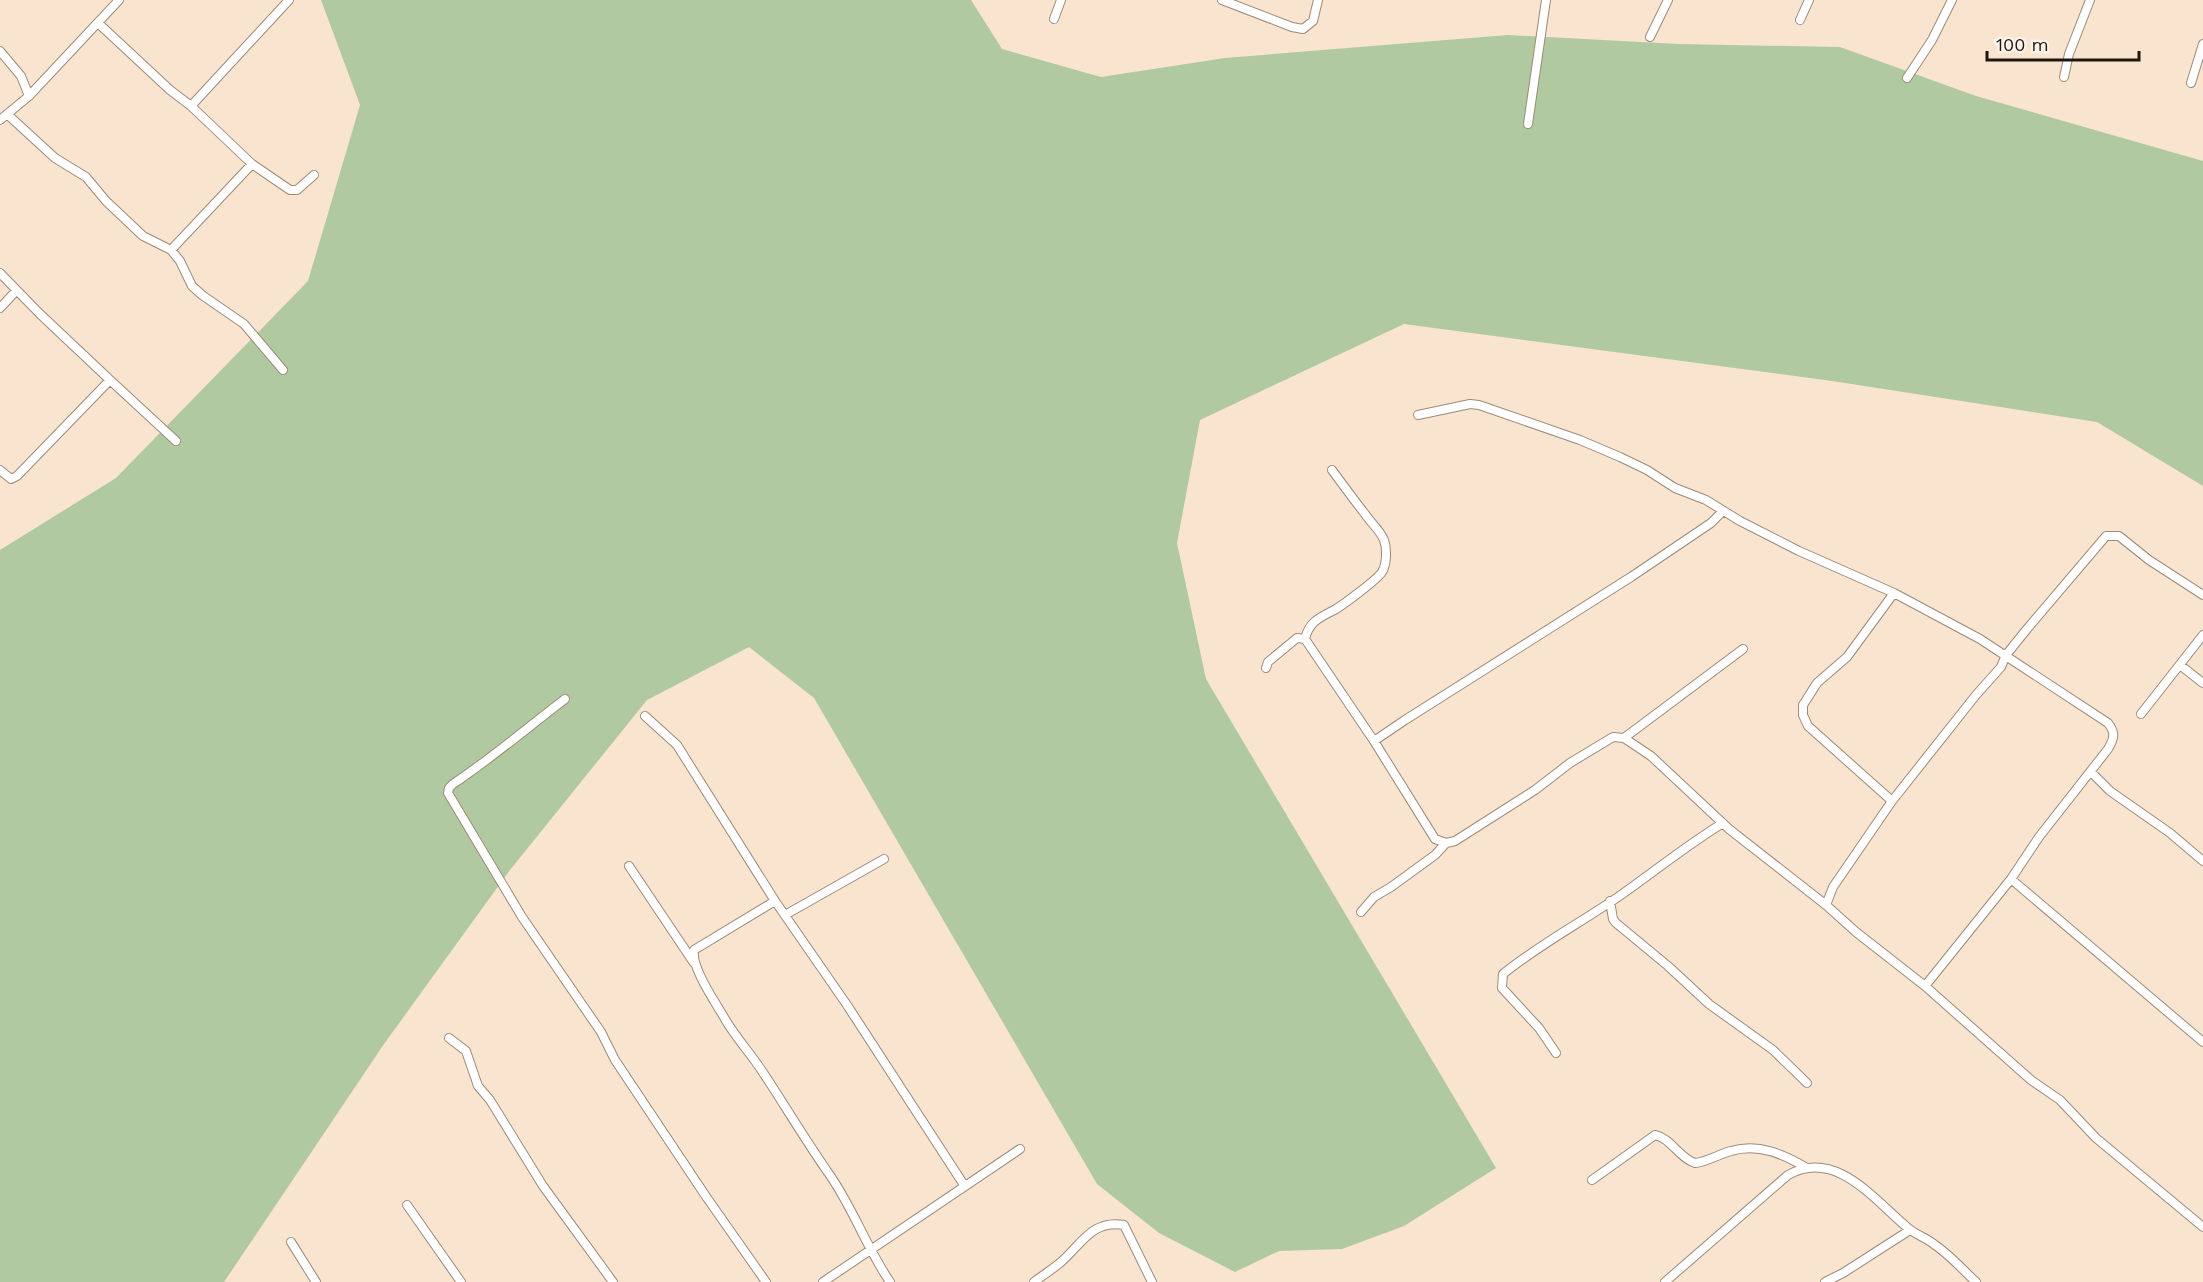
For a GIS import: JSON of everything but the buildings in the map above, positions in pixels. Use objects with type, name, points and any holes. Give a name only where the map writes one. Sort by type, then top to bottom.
[{"type":"street","points":[[119,0],[29,96],[3,117],[55,158],[86,177],[106,201],[143,236],[171,250],[180,261],[192,286],[244,324],[283,370]]},
{"type":"street","points":[[191,106],[289,0]]},
{"type":"street","points":[[1054,19],[1060,0]]},
{"type":"street","points":[[1222,0],[1292,27],[1303,29],[1313,21],[1318,0]]},
{"type":"street","points":[[1528,124],[1546,0]]},
{"type":"street","points":[[1650,37],[1668,0]]},
{"type":"street","points":[[1800,20],[1809,0]]},
{"type":"street","points":[[1907,78],[1932,40],[1952,0]]},
{"type":"street","points":[[2064,77],[2069,54],[2090,0]]},
{"type":"street","points":[[98,23],[252,164],[290,190],[297,190],[314,175]]},
{"type":"street","points":[[2191,83],[2203,44]]},
{"type":"street","points":[[0,51],[21,76],[29,96]]},
{"type":"street","points":[[171,250],[252,164]]},
{"type":"street","points":[[0,273],[16,291],[176,441]]},
{"type":"street","points":[[0,308],[16,291]]},
{"type":"street","points":[[0,470],[11,479],[17,476],[110,380]]},
{"type":"street","points":[[1418,415],[1443,408],[1479,405],[1620,457],[1647,470],[1674,488],[1706,500],[1799,551],[1894,592],[1948,620],[2099,716],[2113,729],[2114,738],[2108,749],[2039,837],[2011,879],[1925,986]]},
{"type":"street","points":[[1305,639],[1313,622],[1337,608],[1376,579],[1381,574],[1386,561],[1386,548],[1380,534],[1332,470]]},
{"type":"street","points":[[1374,741],[1631,577],[1711,523],[1723,511]]},
{"type":"street","points":[[1826,905],[1833,887],[1892,801],[1976,694],[2001,667],[2006,655],[2079,565],[2106,536],[2112,534],[2119,536],[2149,560],[2203,596]]},
{"type":"street","points":[[1892,801],[1808,726],[1803,715],[1803,705],[1817,683],[1847,657],[1894,592]]},
{"type":"street","points":[[2142,714],[2203,635]]},
{"type":"street","points":[[1266,668],[1268,662],[1297,638],[1305,639],[1374,741],[1435,839],[1446,843],[1455,841],[1496,816],[1535,790],[1569,763],[1604,742],[1613,737],[1624,738],[1651,756],[1722,823],[1925,986],[2031,1080],[2060,1100],[2096,1138],[2203,1227]]},
{"type":"street","points":[[1624,738],[1743,648]]},
{"type":"street","points":[[2180,665],[2203,683]]},
{"type":"street","points":[[565,699],[509,741],[493,757],[453,784],[448,793],[522,917],[601,1032],[615,1060],[705,1195],[766,1282]]},
{"type":"street","points":[[645,716],[677,745],[775,901],[847,1005],[964,1185]]},
{"type":"street","points":[[2091,772],[2110,791],[2170,833],[2203,861]]},
{"type":"street","points":[[1556,1053],[1539,1028],[1502,988],[1503,974],[1528,954],[1611,902],[1722,823]]},
{"type":"street","points":[[1361,912],[1374,897],[1435,855],[1446,843]]},
{"type":"street","points":[[785,915],[884,858]]},
{"type":"street","points":[[629,866],[699,971],[730,1027],[761,1070],[815,1156],[828,1171],[871,1248],[878,1265],[890,1282]]},
{"type":"street","points":[[2011,879],[2203,1042]]},
{"type":"street","points":[[699,971],[693,956],[694,950],[775,901]]},
{"type":"street","points":[[1611,902],[1616,923],[1709,1004],[1773,1050],[1807,1083]]},
{"type":"street","points":[[449,1038],[466,1051],[478,1086],[490,1100],[543,1186],[613,1282]]},
{"type":"street","points":[[1592,1180],[1655,1135],[1660,1136],[1683,1157],[1695,1163],[1732,1150],[1760,1148],[1775,1151],[1807,1167]]},
{"type":"street","points":[[822,1282],[1020,1149]]},
{"type":"street","points":[[1665,1282],[1788,1175],[1807,1167],[1824,1168],[1842,1174],[1858,1184],[1910,1230],[1936,1245],[1976,1282]]},
{"type":"street","points":[[407,1204],[461,1282]]},
{"type":"street","points":[[1034,1282],[1062,1261],[1085,1235],[1113,1223],[1124,1225],[1152,1282]]},
{"type":"street","points":[[1825,1282],[1910,1230]]},
{"type":"street","points":[[291,1242],[316,1282]]},
{"type":"green space","points":[[321,0],[971,0],[1002,49],[1101,77],[1225,58],[1508,35],[1678,44],[1840,47],[1976,96],[2203,161],[2203,486],[2097,422],[1832,381],[1404,324],[1200,420],[1177,543],[1206,679],[1496,1168],[1404,1226],[1342,1249],[1279,1251],[1235,1272],[1159,1233],[1097,1184],[814,698],[749,647],[647,700],[510,870],[384,1044],[224,1282],[0,1282],[0,550],[116,478],[308,281],[360,105]]}]
